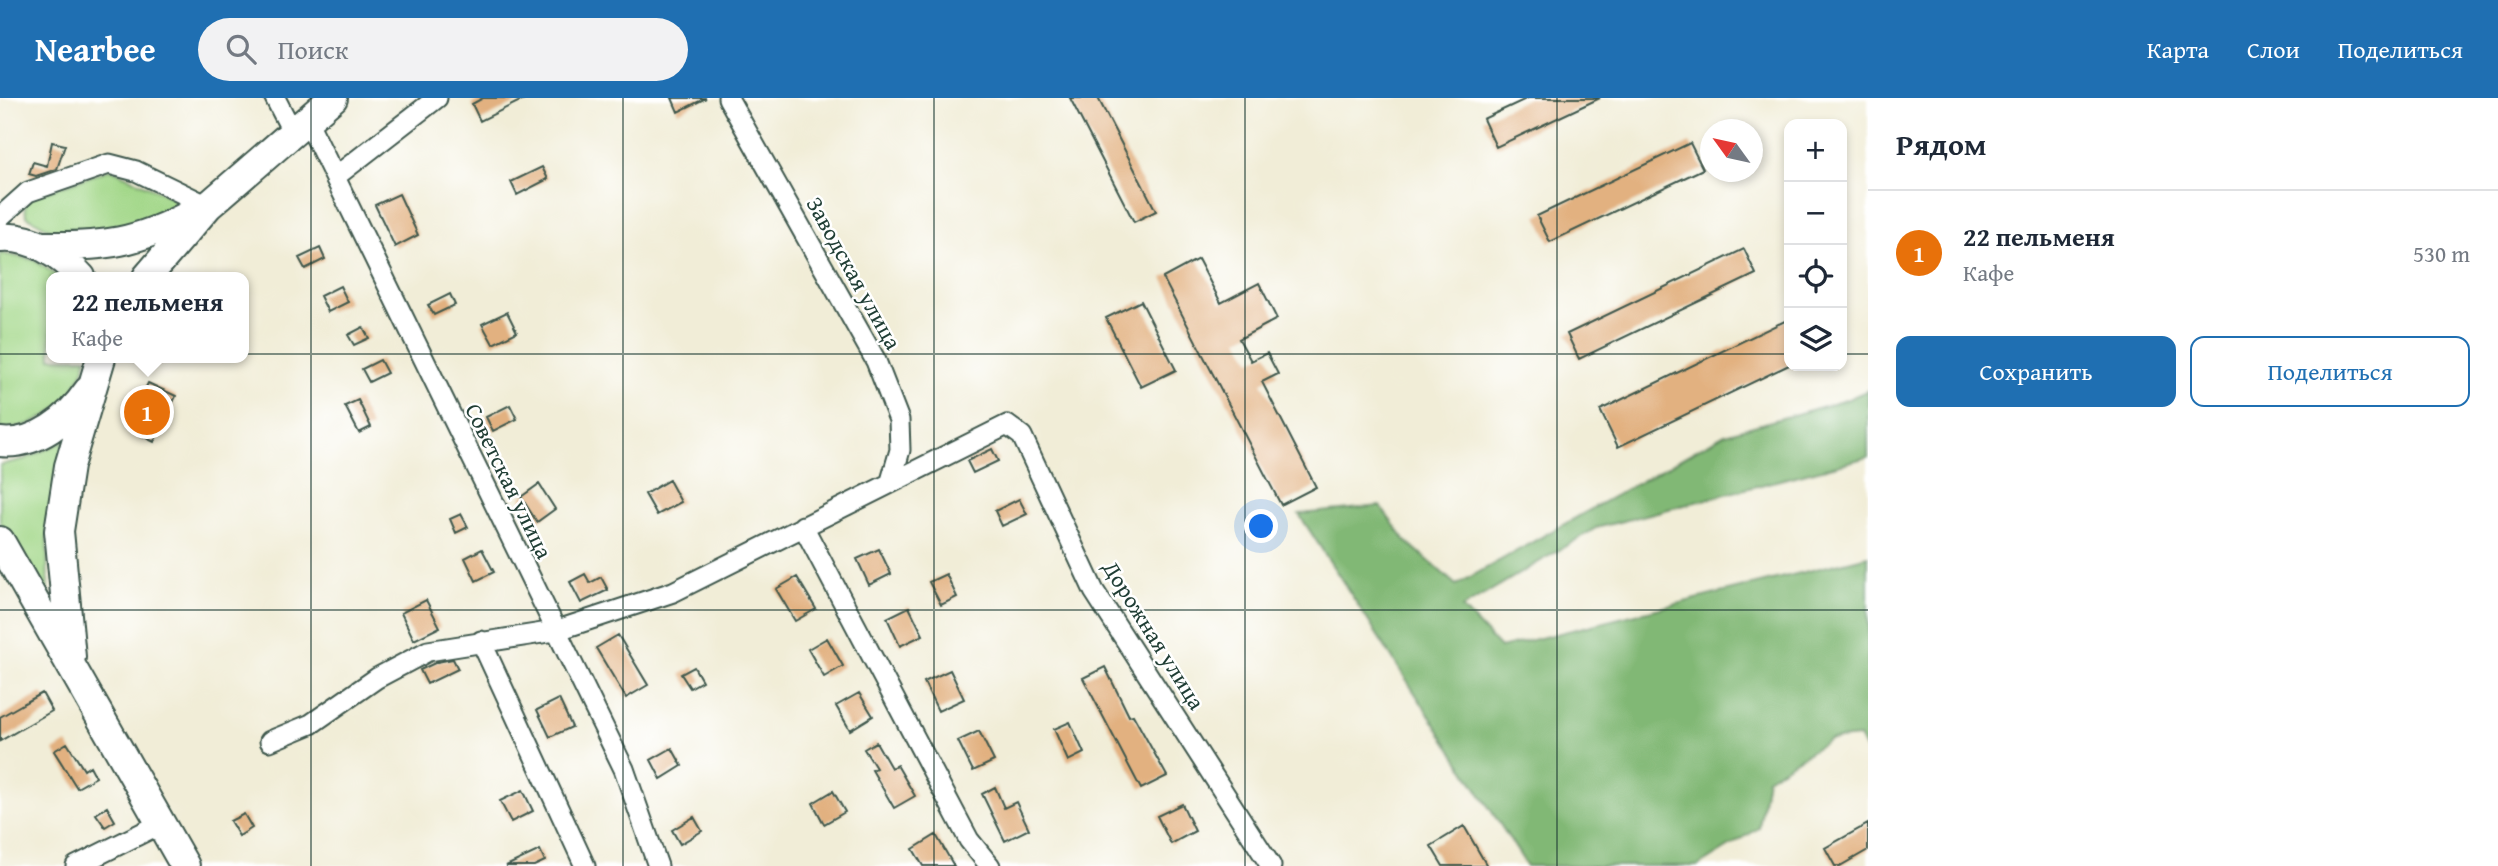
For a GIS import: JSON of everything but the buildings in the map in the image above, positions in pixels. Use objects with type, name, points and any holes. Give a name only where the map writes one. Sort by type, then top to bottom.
[{"type":"highway","points":[[151,272],[208,206],[333,98]]},
{"type":"highway","points":[[38,245],[93,247],[126,242],[164,229],[208,206]]},
{"type":"highway","points":[[1,219],[66,261],[76,272]]},
{"type":"highway","points":[[0,442],[42,434],[74,412],[100,366]]},
{"type":"highway","points":[[72,671],[60,531],[69,466],[100,366]]},
{"type":"highway","points":[[5,559],[185,866]]},
{"type":"street","name":"Советская улица","points":[[275,98],[300,127],[335,177],[624,769],[658,866]]},
{"type":"street","points":[[335,177],[437,98]]},
{"type":"street","name":"Заводская улица","points":[[728,98],[876,361],[899,420],[900,450],[891,481]]},
{"type":"street","points":[[1,219],[27,192],[109,164],[136,171],[208,206]]},
{"type":"street","name":"Дорожная улица","points":[[891,481],[1007,425],[1022,436],[1094,591],[1271,866]]},
{"type":"street","points":[[270,741],[311,724],[377,678],[428,652],[481,641],[555,631],[673,592],[891,481]]},
{"type":"street","points":[[803,526],[969,840],[990,866]]},
{"type":"street","points":[[481,641],[585,866]]},
{"type":"street","points":[[76,866],[160,824]]},
{"type":"green space","points":[[111,169],[171,197],[182,210],[156,225],[60,235],[26,216],[25,204],[30,197]]},
{"type":"green space","points":[[0,253],[34,260],[52,272],[46,272],[46,363],[85,363],[75,387],[56,409],[31,423],[0,429]]},
{"type":"green space","points":[[1868,390],[1868,457],[1596,528],[1462,608],[1500,648],[1868,556],[1868,754],[1859,737],[1829,740],[1767,778],[1759,828],[1698,866],[1527,866],[1299,514],[1380,506],[1405,540],[1456,585],[1725,434],[1846,400]]},
{"type":"green space","points":[[64,441],[47,531],[48,604],[44,605],[0,522],[0,465],[25,459]]},
{"type":"place","name":"22 пельменя","points":[[147,412]]}]
